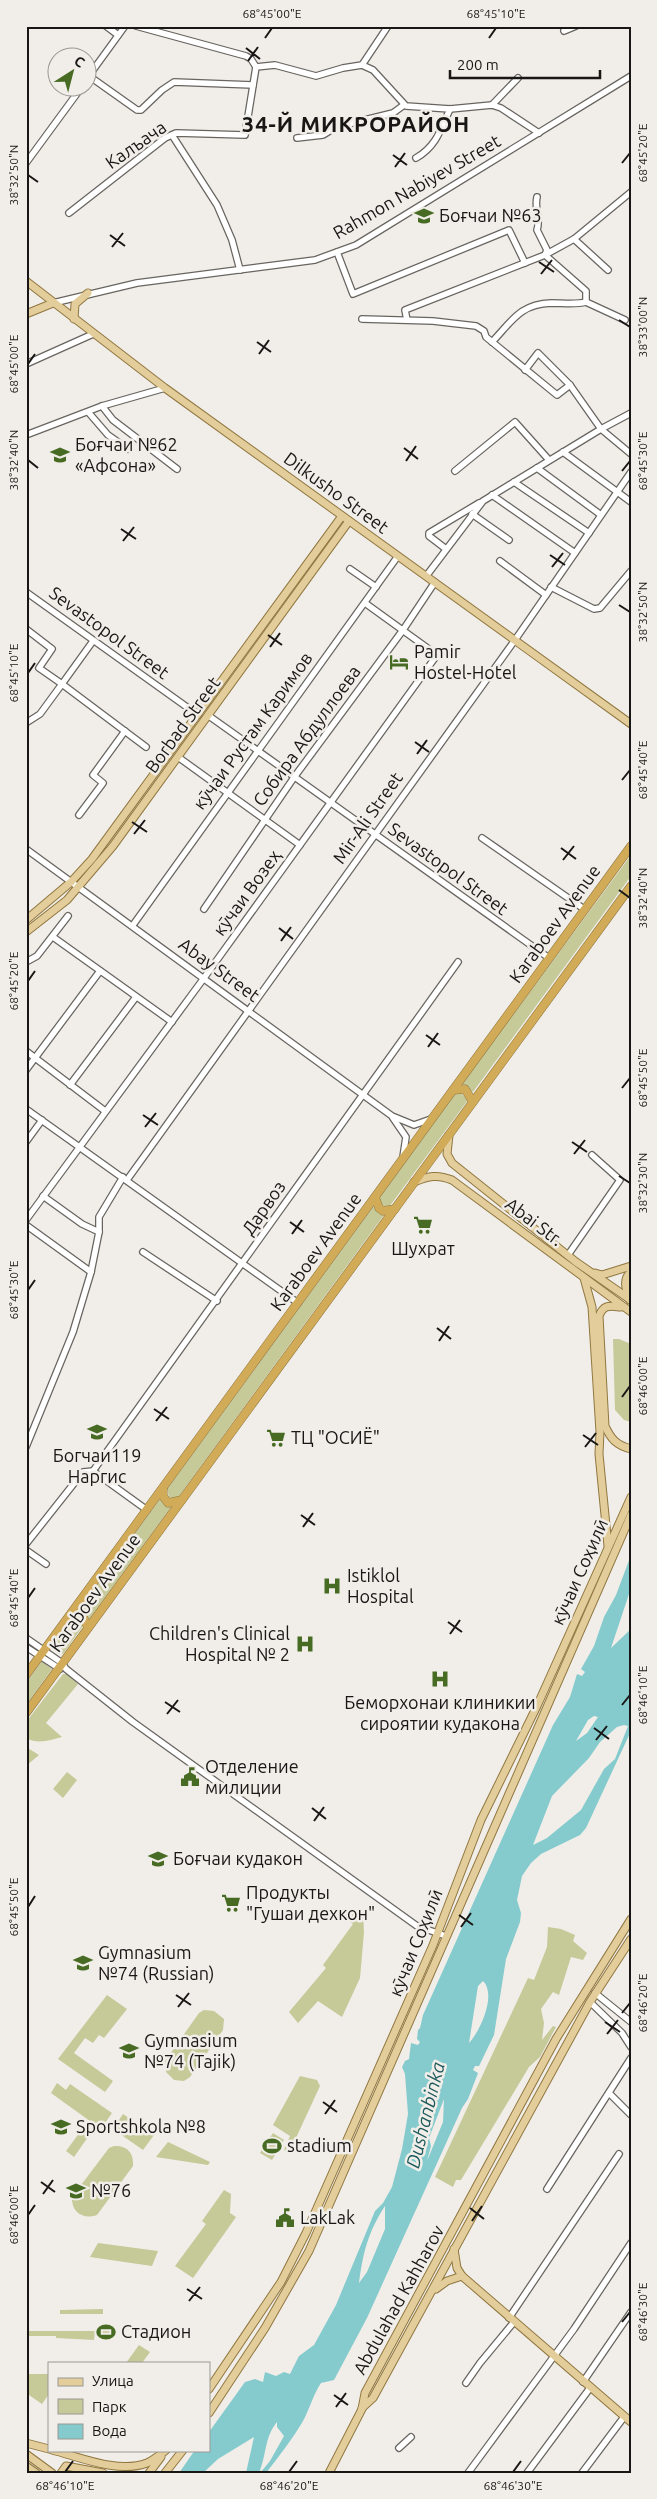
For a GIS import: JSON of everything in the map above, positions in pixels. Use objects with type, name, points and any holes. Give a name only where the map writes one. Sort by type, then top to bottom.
[{"type":"highway","name":"Karaboev Avenue","points":[[26,1675],[631,846]]},
{"type":"highway","name":"Karaboev Avenue","points":[[26,1713],[62,1667],[88,1627],[631,886]]},
{"type":"highway","points":[[453,1090],[465,1089],[473,1102]]},
{"type":"highway","points":[[375,1197],[379,1208],[383,1211],[394,1209]]},
{"type":"highway","points":[[163,1488],[163,1496],[168,1503],[182,1499]]},
{"type":"highway","points":[[69,1617],[77,1614],[82,1615],[88,1627]]},
{"type":"main road","name":"Dilkusho Street","points":[[26,281],[165,388],[631,724]]},
{"type":"main road","points":[[74,319],[75,304],[88,293]]},
{"type":"main road","name":"Rahmon Nabiyev Street","points":[[26,314],[53,303]]},
{"type":"main road","name":"Borbad Street","points":[[26,920],[72,882],[126,815],[342,516]]},
{"type":"main road","name":"Borbad Street","points":[[26,932],[67,900],[79,888],[209,716],[349,521]]},
{"type":"main road","name":"Abai Str.","points":[[449,1135],[447,1154],[452,1163],[568,1256],[630,1300]]},
{"type":"main road","name":"Abai Str.","points":[[414,1182],[431,1175],[452,1180],[631,1312]]},
{"type":"main road","points":[[591,1272],[602,1275],[631,1266]]},
{"type":"main road","points":[[630,1300],[625,1283],[631,1272]]},
{"type":"main road","points":[[584,1278],[592,1308],[600,1432],[598,1454],[608,1547]]},
{"type":"main road","points":[[623,1307],[608,1306],[603,1308],[599,1316],[606,1426],[610,1438],[618,1445],[631,1449]]},
{"type":"main road","name":"кӯчаи Соҳилӣ","points":[[210,2388],[281,2282],[306,2233],[437,1934],[473,1839],[631,1497]]},
{"type":"main road","points":[[210,2412],[286,2294],[309,2251],[631,1515]]},
{"type":"main road","points":[[473,1839],[486,1844]]},
{"type":"main road","name":"Abdulahad Kahharov","points":[[362,2408],[365,2393],[545,2060],[600,1965],[631,1919]]},
{"type":"main road","name":"Abdulahad Kahharov","points":[[362,2408],[372,2398],[433,2290],[595,1993],[631,1939]]},
{"type":"main road","points":[[454,2249],[457,2268],[462,2276],[631,2422]]},
{"type":"main road","points":[[433,2290],[447,2281],[462,2276]]},
{"type":"main road","points":[[226,2365],[234,2365],[237,2372]]},
{"type":"main road","points":[[329,2473],[362,2408]]},
{"type":"main road","points":[[26,2444],[48,2450]]},
{"type":"main road","points":[[59,2452],[126,2467],[149,2462],[163,2452]]},
{"type":"main road","points":[[149,2473],[165,2452]]},
{"type":"main road","points":[[165,2473],[181,2452]]},
{"type":"main road","points":[[26,2454],[52,2473]]},
{"type":"main road","points":[[26,2466],[36,2473]]},
{"type":"main road","points":[[61,2473],[66,2466],[103,2473]]},
{"type":"street","points":[[106,26],[118,35]]},
{"type":"street","points":[[98,63],[125,26]]},
{"type":"street","points":[[136,26],[246,56],[251,59],[256,67],[275,65],[316,76],[362,65],[373,70],[404,105]]},
{"type":"street","points":[[362,65],[388,26]]},
{"type":"street","points":[[564,31],[576,26]]},
{"type":"street","name":"Калъача","points":[[69,213],[172,135],[194,132],[245,136],[256,67]]},
{"type":"street","points":[[492,105],[518,78]]},
{"type":"street","name":"Rahmon Nabiyev Street","points":[[53,303],[88,293],[165,279],[315,260],[356,245],[538,132],[630,80]]},
{"type":"street","points":[[98,84],[133,110],[141,110],[162,90],[174,82],[253,85]]},
{"type":"street","points":[[26,163],[74,98]]},
{"type":"street","points":[[297,138],[323,135],[336,126],[393,113],[404,105],[450,109],[492,105],[501,108],[538,132]]},
{"type":"street","points":[[416,158],[428,152],[433,145],[450,109]]},
{"type":"street","points":[[172,135],[217,205],[232,240],[240,270]]},
{"type":"street","points":[[407,320],[405,310],[545,256],[574,240],[631,192]]},
{"type":"street","points":[[536,197],[535,206],[540,222],[537,230],[546,250],[545,256]]},
{"type":"street","points":[[337,252],[353,294],[508,230],[525,263]]},
{"type":"street","points":[[574,240],[608,270]]},
{"type":"street","points":[[545,256],[586,291],[586,302]]},
{"type":"street","points":[[492,342],[525,307],[539,303],[579,304],[586,302],[625,320]]},
{"type":"street","points":[[362,319],[407,320],[476,326],[492,342],[556,396],[570,385]]},
{"type":"street","points":[[26,364],[93,334]]},
{"type":"street","points":[[525,370],[538,353],[570,385],[601,429],[631,454]]},
{"type":"street","points":[[26,435],[89,413],[102,406],[165,388]]},
{"type":"street","points":[[102,406],[113,420],[177,469]]},
{"type":"street","points":[[89,413],[104,431],[128,450]]},
{"type":"street","points":[[446,549],[429,536],[429,533],[601,429],[631,413]]},
{"type":"street","points":[[455,471],[515,422],[549,460]]},
{"type":"street","points":[[563,452],[631,502]]},
{"type":"street","points":[[536,468],[601,514]]},
{"type":"street","name":"Mir-Ali Street","points":[[26,1447],[73,1332],[91,1272],[99,1232],[99,1217],[250,1011],[515,640],[631,472]]},
{"type":"street","points":[[514,482],[588,533]]},
{"type":"street","points":[[492,495],[575,552]]},
{"type":"street","points":[[427,576],[483,501]]},
{"type":"street","points":[[472,514],[508,540]]},
{"type":"street","name":"кӯчаи Рустам Каримов","points":[[133,925],[398,556]]},
{"type":"street","points":[[500,561],[546,595]]},
{"type":"street","points":[[350,569],[376,587]]},
{"type":"street","points":[[551,587],[594,609],[600,608],[631,570]]},
{"type":"street","name":"Собира Абдуллоева","points":[[204,909],[295,776],[403,630],[435,582]]},
{"type":"street","name":"Sevastopol Street","points":[[26,592],[198,715]]},
{"type":"street","name":"кӯчаи Возеҳ","points":[[26,1220],[78,1146],[172,1022],[437,655],[365,603]]},
{"type":"street","points":[[26,629],[52,649],[39,668],[146,747]]},
{"type":"street","points":[[26,724],[40,714],[93,641]]},
{"type":"street","name":"Sevastopol Street","points":[[209,716],[549,958]]},
{"type":"street","points":[[79,814],[103,783],[93,775],[125,731]]},
{"type":"street","points":[[178,757],[300,845]]},
{"type":"street","points":[[482,838],[584,909]]},
{"type":"street","name":"Abay Street","points":[[26,849],[133,925],[392,1116],[414,1125],[432,1119]]},
{"type":"street","points":[[26,962],[37,956],[53,938],[68,916]]},
{"type":"street","points":[[53,938],[172,1022]]},
{"type":"street","name":"Дарвоз","points":[[93,1471],[458,962]]},
{"type":"street","points":[[26,1070],[100,971]]},
{"type":"street","points":[[70,1085],[136,997]]},
{"type":"street","points":[[26,1051],[105,1111]]},
{"type":"street","points":[[26,1109],[298,1303]]},
{"type":"street","name":"Abay Street","points":[[392,1116],[406,1137],[402,1160]]},
{"type":"street","points":[[26,1142],[42,1120]]},
{"type":"street","points":[[568,1256],[620,1180],[592,1156]]},
{"type":"street","points":[[43,1196],[82,1224],[99,1232]]},
{"type":"street","points":[[26,1225],[91,1272]]},
{"type":"street","points":[[143,1252],[216,1301]]},
{"type":"street","points":[[26,1544],[83,1472],[93,1471],[147,1510]]},
{"type":"street","points":[[26,1550],[46,1564]]},
{"type":"street","points":[[26,1638],[42,1653],[133,1722],[417,1926],[446,1936]]},
{"type":"street","points":[[26,1648],[42,1653]]},
{"type":"street","points":[[595,1993],[631,2022]]},
{"type":"street","points":[[590,2002],[622,2033],[631,2046]]},
{"type":"street","points":[[547,2188],[631,2058]]},
{"type":"street","points":[[609,2093],[631,2115]]},
{"type":"street","points":[[466,2384],[511,2320],[619,2154]]},
{"type":"street","points":[[468,2473],[554,2356],[631,2243]]},
{"type":"street","points":[[583,2382],[631,2312]]},
{"type":"street","points":[[527,2473],[590,2388]]},
{"type":"street","points":[[582,2473],[624,2417]]},
{"type":"street","points":[[399,2448],[411,2437]]},
{"type":"green space","points":[[631,855],[631,876],[473,1092],[462,1084]]},
{"type":"green space","points":[[460,1092],[468,1100],[389,1207],[381,1205],[379,1198],[456,1093]]},
{"type":"green space","points":[[373,1207],[384,1215],[179,1496],[175,1499],[169,1497],[167,1489]]},
{"type":"green space","points":[[613,1339],[619,1339],[631,1344],[631,1422],[624,1420],[615,1410]]},
{"type":"green space","points":[[160,1499],[166,1506],[171,1507],[89,1619],[86,1614],[78,1611]]},
{"type":"green space","points":[[78,1616],[85,1623],[63,1654],[52,1647],[73,1617]]},
{"type":"green space","points":[[42,1661],[52,1669],[26,1705],[26,1683]]},
{"type":"green space","points":[[63,1674],[67,1674],[78,1684],[46,1723],[62,1737],[40,1742],[26,1738],[26,1722]]},
{"type":"green space","points":[[26,1747],[39,1755],[26,1766]]},
{"type":"green space","points":[[67,1772],[77,1780],[63,1798],[53,1789]]},
{"type":"green space","points":[[363,1913],[364,1932],[360,1978],[342,2017],[318,2001],[298,2023],[289,2012],[326,1968],[323,1965],[353,1924],[346,1919],[350,1914]]},
{"type":"green space","points":[[548,1927],[561,1929],[575,1935],[573,1941],[587,1953],[583,1960],[571,1957],[559,1995],[553,1992],[541,2009],[544,2023],[542,2040],[553,2026],[556,2027],[540,2057],[529,2067],[461,2180],[456,2180],[453,2187],[435,2177],[528,1978],[534,1980],[547,1947]]},
{"type":"green space","points":[[107,1995],[127,2009],[104,2038],[99,2035],[93,2043],[85,2038],[74,2053],[113,2081],[105,2092],[58,2059]]},
{"type":"green space","points":[[204,2010],[214,2011],[224,2019],[223,2030],[190,2077],[184,2081],[174,2080],[166,2072],[165,2061],[199,2013]]},
{"type":"green space","points":[[300,2076],[317,2080],[320,2086],[289,2153],[284,2150],[290,2136],[273,2125]]},
{"type":"green space","points":[[57,2083],[66,2090],[70,2084],[112,2113],[101,2129],[51,2093]]},
{"type":"green space","points":[[123,2114],[154,2135],[143,2150],[113,2129]]},
{"type":"green space","points":[[80,2132],[88,2137],[74,2157],[66,2151]]},
{"type":"green space","name":"stadium","points":[[273,2133],[284,2140],[272,2160],[260,2153]]},
{"type":"green space","points":[[168,2142],[210,2162],[208,2165],[156,2157]]},
{"type":"green space","points":[[114,2146],[126,2148],[129,2151],[133,2166],[97,2215],[87,2216],[79,2214],[74,2207],[72,2197],[109,2148]]},
{"type":"green space","points":[[224,2190],[231,2194],[230,2213],[236,2217],[193,2278],[175,2266],[206,2224],[202,2221]]},
{"type":"green space","points":[[98,2243],[158,2251],[152,2266],[90,2257]]},
{"type":"green space","points":[[103,2309],[103,2314],[60,2314],[60,2310]]},
{"type":"green space","name":"Стадион","points":[[103,2325],[114,2333],[110,2339],[99,2331]]},
{"type":"green space","points":[[28,2331],[95,2331],[94,2340],[56,2338],[56,2336],[28,2336]]},
{"type":"green space","points":[[139,2345],[150,2352],[143,2362],[127,2362]]},
{"type":"green space","points":[[26,2374],[48,2374],[48,2395],[42,2404],[26,2393]]},
{"type":"water","name":"Dushanbinka","points":[[631,1555],[631,1588],[611,1648],[631,1629],[631,1731],[586,1828],[580,1835],[541,1854],[531,1863],[522,1876],[517,1900],[521,1913],[520,1922],[506,1959],[494,2035],[479,2066],[475,2066],[473,2070],[478,2073],[468,2099],[462,2108],[367,2318],[334,2380],[321,2383],[299,2428],[266,2473],[260,2473],[270,2461],[284,2436],[277,2427],[277,2422],[270,2434],[259,2473],[246,2473],[254,2437],[218,2459],[203,2473],[179,2473],[194,2452],[210,2452],[210,2431],[245,2382],[255,2379],[263,2382],[265,2372],[276,2376],[284,2372],[290,2374],[299,2356],[314,2345],[336,2305],[375,2211],[383,2203],[392,2187],[402,2149],[408,2114],[405,2074],[402,2067],[405,2061],[409,2059],[411,2043],[418,2045],[420,2042],[417,2039],[418,2030],[423,2015],[553,1725],[570,1697],[577,1674],[582,1676],[585,1672],[581,1669],[594,1646],[604,1617],[616,1595]],"holes":[[[594,1716],[598,1717],[587,1733],[576,1741],[588,1720]],[[628,1726],[615,1759],[604,1769],[581,1810],[547,1838],[533,1845],[552,1796],[589,1758],[600,1742],[617,1727]],[[483,1981],[487,1987],[488,2004],[482,2022],[469,2043],[478,1986]],[[444,2099],[443,2122],[427,2161],[431,2146],[429,2138]],[[385,2206],[385,2229],[367,2272],[359,2283],[362,2262],[370,2234]]]},
{"type":"place","name":"Боғчаи №63","points":[[424,216]]},
{"type":"place","name":"Боғчаи №62 «Афсона»","points":[[60,455]]},
{"type":"place","name":"Pamir Hostel-Hotel","points":[[399,662]]},
{"type":"place","name":"Шухрат","points":[[423,1225]]},
{"type":"place","name":"Богчаи119 Наргис","points":[[97,1432]]},
{"type":"place","name":"ТЦ \"ОСИЁ\"","points":[[276,1438]]},
{"type":"place","name":"Istiklol Hospital","points":[[332,1586]]},
{"type":"place","name":"Children's Clinical Hospital № 2","points":[[305,1644]]},
{"type":"place","name":"Беморхонаи клиникии сироятии кудакона","points":[[440,1679]]},
{"type":"place","name":"Отделение милиции","points":[[190,1777]]},
{"type":"place","name":"Боғчаи кудакон","points":[[158,1859]]},
{"type":"place","name":"Продукты \"Гушаи дехкон\"","points":[[231,1903]]},
{"type":"place","name":"Gymnasium №74 (Russian)","points":[[83,1963]]},
{"type":"place","name":"Gymnasium №74 (Tajik)","points":[[129,2051]]},
{"type":"place","name":"Sportshkola №8","points":[[61,2127]]},
{"type":"place","name":"stadium","points":[[272,2146]]},
{"type":"place","name":"№76","points":[[76,2191]]},
{"type":"place","name":"LakLak","points":[[285,2218]]},
{"type":"place","name":"Стадион","points":[[106,2332]]},
{"type":"district","name":"34-Й МИКРОРАЙОН","points":[[356,124]]}]
